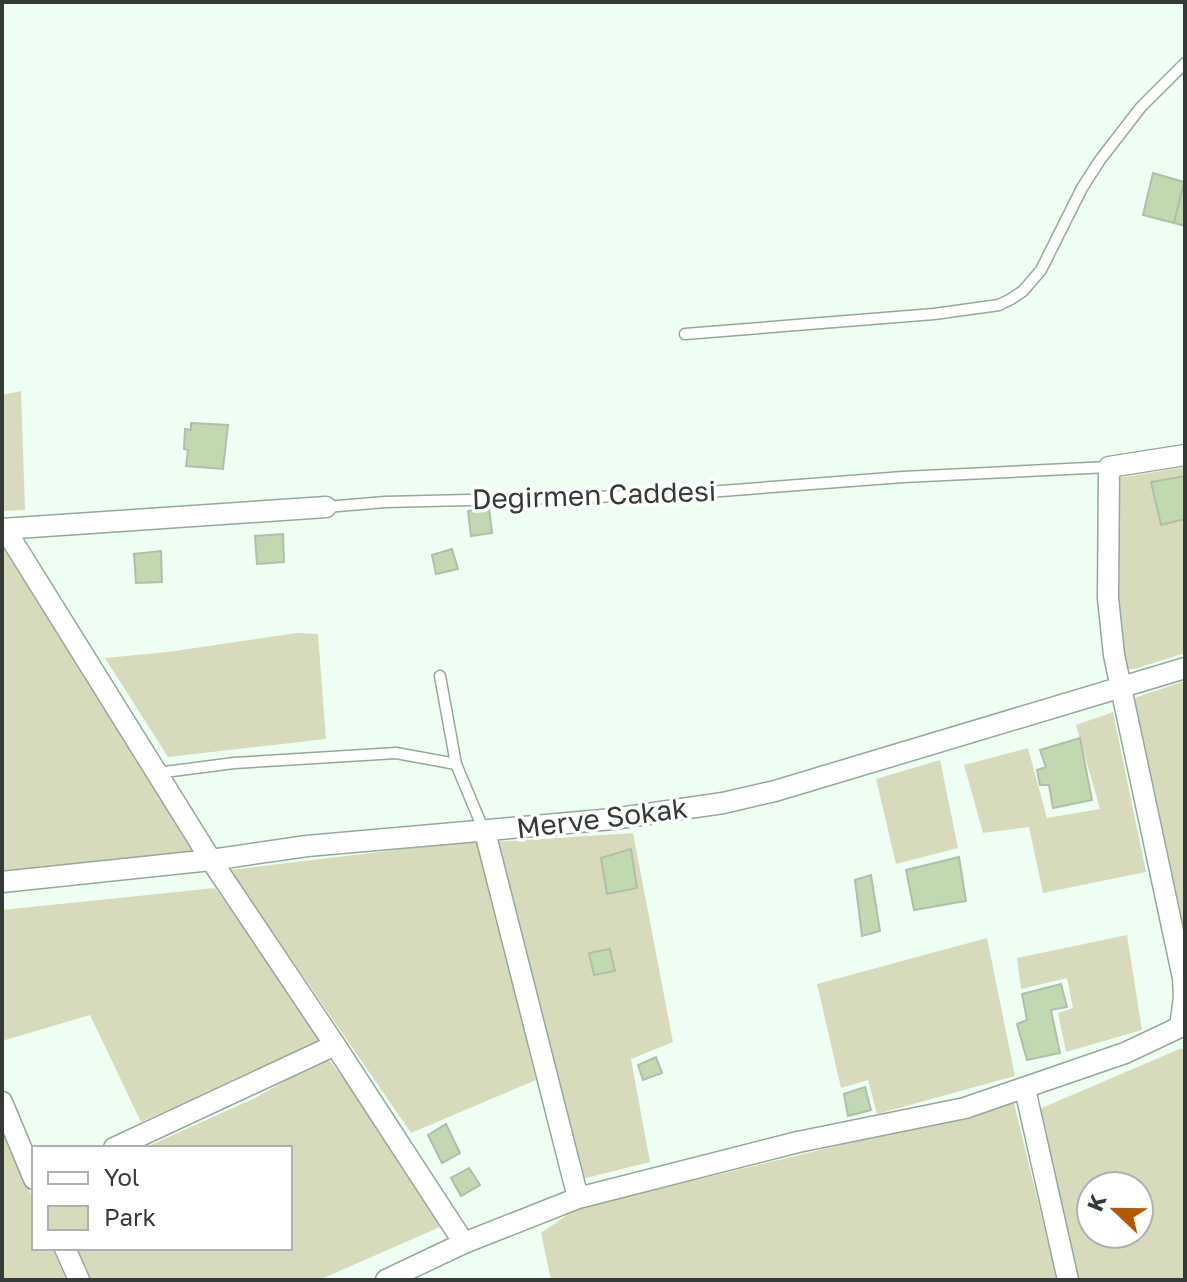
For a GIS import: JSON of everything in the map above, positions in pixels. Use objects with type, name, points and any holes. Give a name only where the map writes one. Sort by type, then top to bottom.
[{"type":"street","name":"Değirmen Caddesi","points":[[1109,467],[1185,455]]},
{"type":"street","points":[[386,1280],[464,1243],[578,1198],[784,1145],[930,1117],[1025,1089],[1182,1032],[1183,978],[1119,687],[1108,598],[1109,467]]},
{"type":"street","name":"Değirmen Caddesi","points":[[4,529],[326,507]]},
{"type":"street","points":[[4,529],[211,860],[464,1243]]},
{"type":"street","name":"Merve Sokak","points":[[2,882],[211,860],[307,846],[613,819],[723,803],[775,791],[1185,668]]},
{"type":"street","points":[[485,832],[578,1198]]},
{"type":"street","points":[[118,1146],[335,1045]]},
{"type":"street","points":[[1025,1089],[1068,1280]]},
{"type":"street","points":[[2,1102],[32,1174]]},
{"type":"street","points":[[66,1250],[79,1280]]},
{"type":"lane","points":[[685,334],[934,314],[999,305],[1011,299],[1023,291],[1041,270],[1082,188],[1106,151],[1141,107],[1185,63]]},
{"type":"lane","name":"Değirmen Caddesi","points":[[326,507],[385,502],[669,495],[903,477],[1109,467]]},
{"type":"lane","points":[[440,676],[456,764],[485,832]]},
{"type":"lane","points":[[157,773],[234,763],[396,753],[456,764]]},
{"type":"green space","points":[[21,391],[25,510],[2,511],[2,395]]},
{"type":"green space","points":[[1185,467],[1185,653],[1126,669],[1117,632],[1118,478]]},
{"type":"green space","points":[[2,543],[196,855],[2,876]]},
{"type":"green space","points":[[297,633],[318,634],[326,739],[168,757],[105,658],[168,652]]},
{"type":"green space","points":[[1185,681],[1185,937],[1134,698]]},
{"type":"green space","points":[[1113,712],[1146,872],[1043,893],[1029,827],[983,833],[964,765],[1028,748],[1047,818],[1100,809],[1076,725]]},
{"type":"green space","points":[[940,760],[958,848],[896,864],[876,779]]},
{"type":"green space","points":[[633,833],[673,1042],[631,1059],[650,1162],[582,1179],[496,842]]},
{"type":"green space","points":[[478,840],[536,1080],[411,1133],[230,870]]},
{"type":"green space","points":[[215,888],[324,1040],[141,1122],[90,1015],[2,1041],[2,910]]},
{"type":"green space","points":[[1127,935],[1142,1030],[1066,1052],[1058,1013],[1073,1008],[1067,978],[1021,989],[1017,958]]},
{"type":"green space","points":[[987,938],[1015,1076],[877,1114],[868,1080],[841,1088],[817,984]]},
{"type":"green space","points":[[1182,1048],[1185,1053],[1185,1280],[1077,1280],[1037,1110]]},
{"type":"green space","points":[[327,1057],[390,1141],[440,1227],[319,1280],[88,1280],[76,1250],[292,1250],[292,1146],[148,1146],[253,1099]]},
{"type":"green space","points":[[1014,1103],[1057,1280],[551,1280],[541,1233],[576,1209]]},
{"type":"green space","points":[[2,1123],[32,1197],[32,1250],[54,1250],[66,1280],[2,1280]]},
{"type":"building","points":[[1153,173],[1184,182],[1174,223],[1143,215]]},
{"type":"building","points":[[1185,183],[1185,226],[1174,223]]},
{"type":"building","points":[[191,423],[228,425],[223,469],[186,466],[188,450],[184,449],[185,429],[191,430]]},
{"type":"building","points":[[1185,476],[1185,519],[1161,525],[1151,482]]},
{"type":"building","points":[[489,507],[492,533],[471,536],[468,511]]},
{"type":"building","points":[[283,534],[284,562],[257,564],[255,536]]},
{"type":"building","points":[[452,549],[458,569],[436,574],[432,555]]},
{"type":"building","points":[[161,551],[162,582],[136,583],[134,554]]},
{"type":"building","points":[[1080,738],[1092,800],[1053,808],[1049,785],[1040,785],[1037,770],[1046,767],[1040,750]]},
{"type":"building","points":[[631,849],[637,888],[607,894],[601,858]]},
{"type":"building","points":[[959,857],[966,901],[914,910],[906,870]]},
{"type":"building","points":[[871,875],[880,931],[862,936],[855,880]]},
{"type":"building","points":[[610,949],[615,971],[594,975],[589,953]]},
{"type":"building","points":[[1061,984],[1067,1007],[1051,1010],[1060,1053],[1027,1060],[1017,1024],[1027,1020],[1022,994]]},
{"type":"building","points":[[656,1057],[662,1073],[643,1080],[638,1065]]},
{"type":"building","points":[[865,1087],[871,1110],[848,1116],[844,1094]]},
{"type":"building","points":[[446,1124],[460,1153],[442,1163],[428,1135]]},
{"type":"building","points":[[469,1168],[480,1185],[461,1196],[451,1178]]}]
